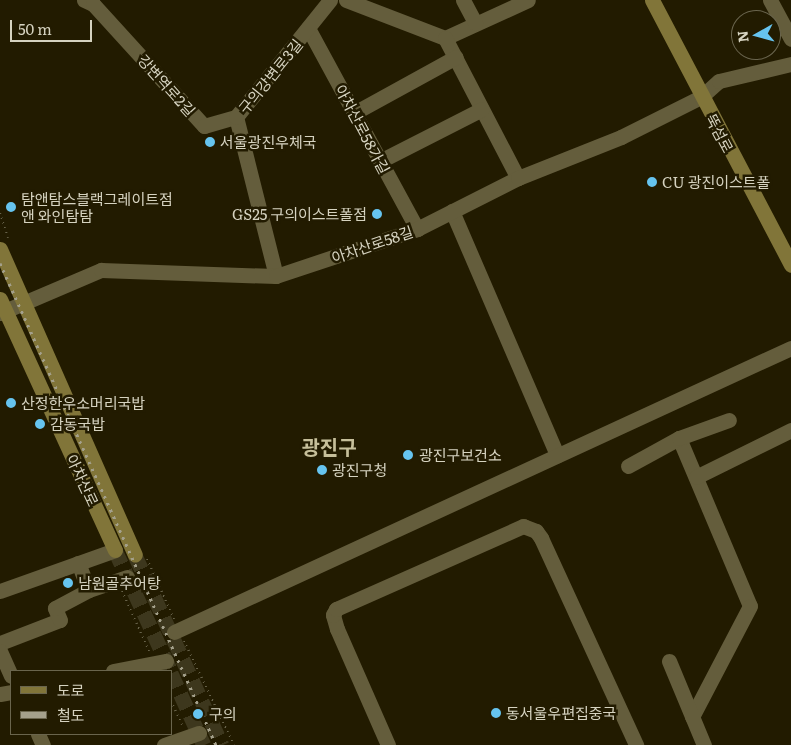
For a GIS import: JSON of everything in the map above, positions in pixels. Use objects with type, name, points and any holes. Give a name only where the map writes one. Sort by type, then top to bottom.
[{"type":"main road","name":"뚝섬로","points":[[652,0],[701,97],[791,265]]},
{"type":"main road","name":"아차산로","points":[[0,249],[23,305],[135,555]]},
{"type":"main road","name":"아차산로","points":[[0,299],[3,313],[115,550]]},
{"type":"main road","points":[[108,534],[122,526]]},
{"type":"street","name":"구의강변로3길","points":[[276,276],[236,117],[330,0]]},
{"type":"street","points":[[346,0],[445,38],[518,178]]},
{"type":"street","points":[[463,0],[475,23]]},
{"type":"street","points":[[445,38],[528,0]]},
{"type":"street","points":[[770,0],[791,39]]},
{"type":"street","name":"강변역로2길","points":[[92,1],[204,126],[236,117]]},
{"type":"street","name":"아차산로58가길","points":[[308,28],[417,230]]},
{"type":"street","points":[[354,114],[456,57]]},
{"type":"street","name":"아차산로58길","points":[[3,313],[101,270],[276,276],[417,230],[518,178],[620,137],[701,97],[719,81],[791,64]]},
{"type":"street","points":[[380,161],[482,108]]},
{"type":"street","points":[[452,211],[557,455]]},
{"type":"street","points":[[174,632],[791,348]]},
{"type":"street","points":[[628,466],[679,438],[730,420]]},
{"type":"street","points":[[696,477],[791,430]]},
{"type":"street","points":[[679,438],[750,606],[692,716]]},
{"type":"street","points":[[388,745],[337,629],[333,615],[336,609],[523,526],[536,531],[541,538],[636,745]]},
{"type":"street","name":"아차산로","points":[[0,591],[115,550]]},
{"type":"street","points":[[78,563],[90,590]]},
{"type":"street","points":[[0,643],[60,620],[55,608],[90,590],[127,577]]},
{"type":"street","points":[[0,651],[10,674]]},
{"type":"street","points":[[118,670],[166,660]]},
{"type":"street","points":[[669,662],[704,745]]},
{"type":"street","points":[[164,745],[193,735]]},
{"type":"path","points":[[172,703],[193,735]]},
{"type":"tunnel","points":[[115,550],[171,670]]},
{"type":"tunnel","points":[[135,555],[222,745]]},
{"type":"tunnel","points":[[172,675],[204,745]]},
{"type":"railway","points":[[0,263],[216,745]]},
{"type":"place","name":"서울광진우체국","points":[[210,142]]},
{"type":"place","name":"CU 광진이스트폴","points":[[652,182]]},
{"type":"place","name":"탐앤탐스블랙그레이트점 앤 와인탐탐","points":[[11,207]]},
{"type":"place","name":"GS25 구의이스트폴점","points":[[377,214]]},
{"type":"place","name":"산정한우소머리국밥","points":[[11,403]]},
{"type":"place","name":"감동국밥","points":[[40,424]]},
{"type":"place","name":"광진구보건소","points":[[408,455]]},
{"type":"place","name":"광진구청","points":[[322,470]]},
{"type":"place","name":"남원골추어탕","points":[[68,583]]},
{"type":"place","name":"동서울우편집중국","points":[[496,713]]},
{"type":"place","name":"구의","points":[[198,714]]},
{"type":"district","name":"광진구","points":[[329,446]]}]
